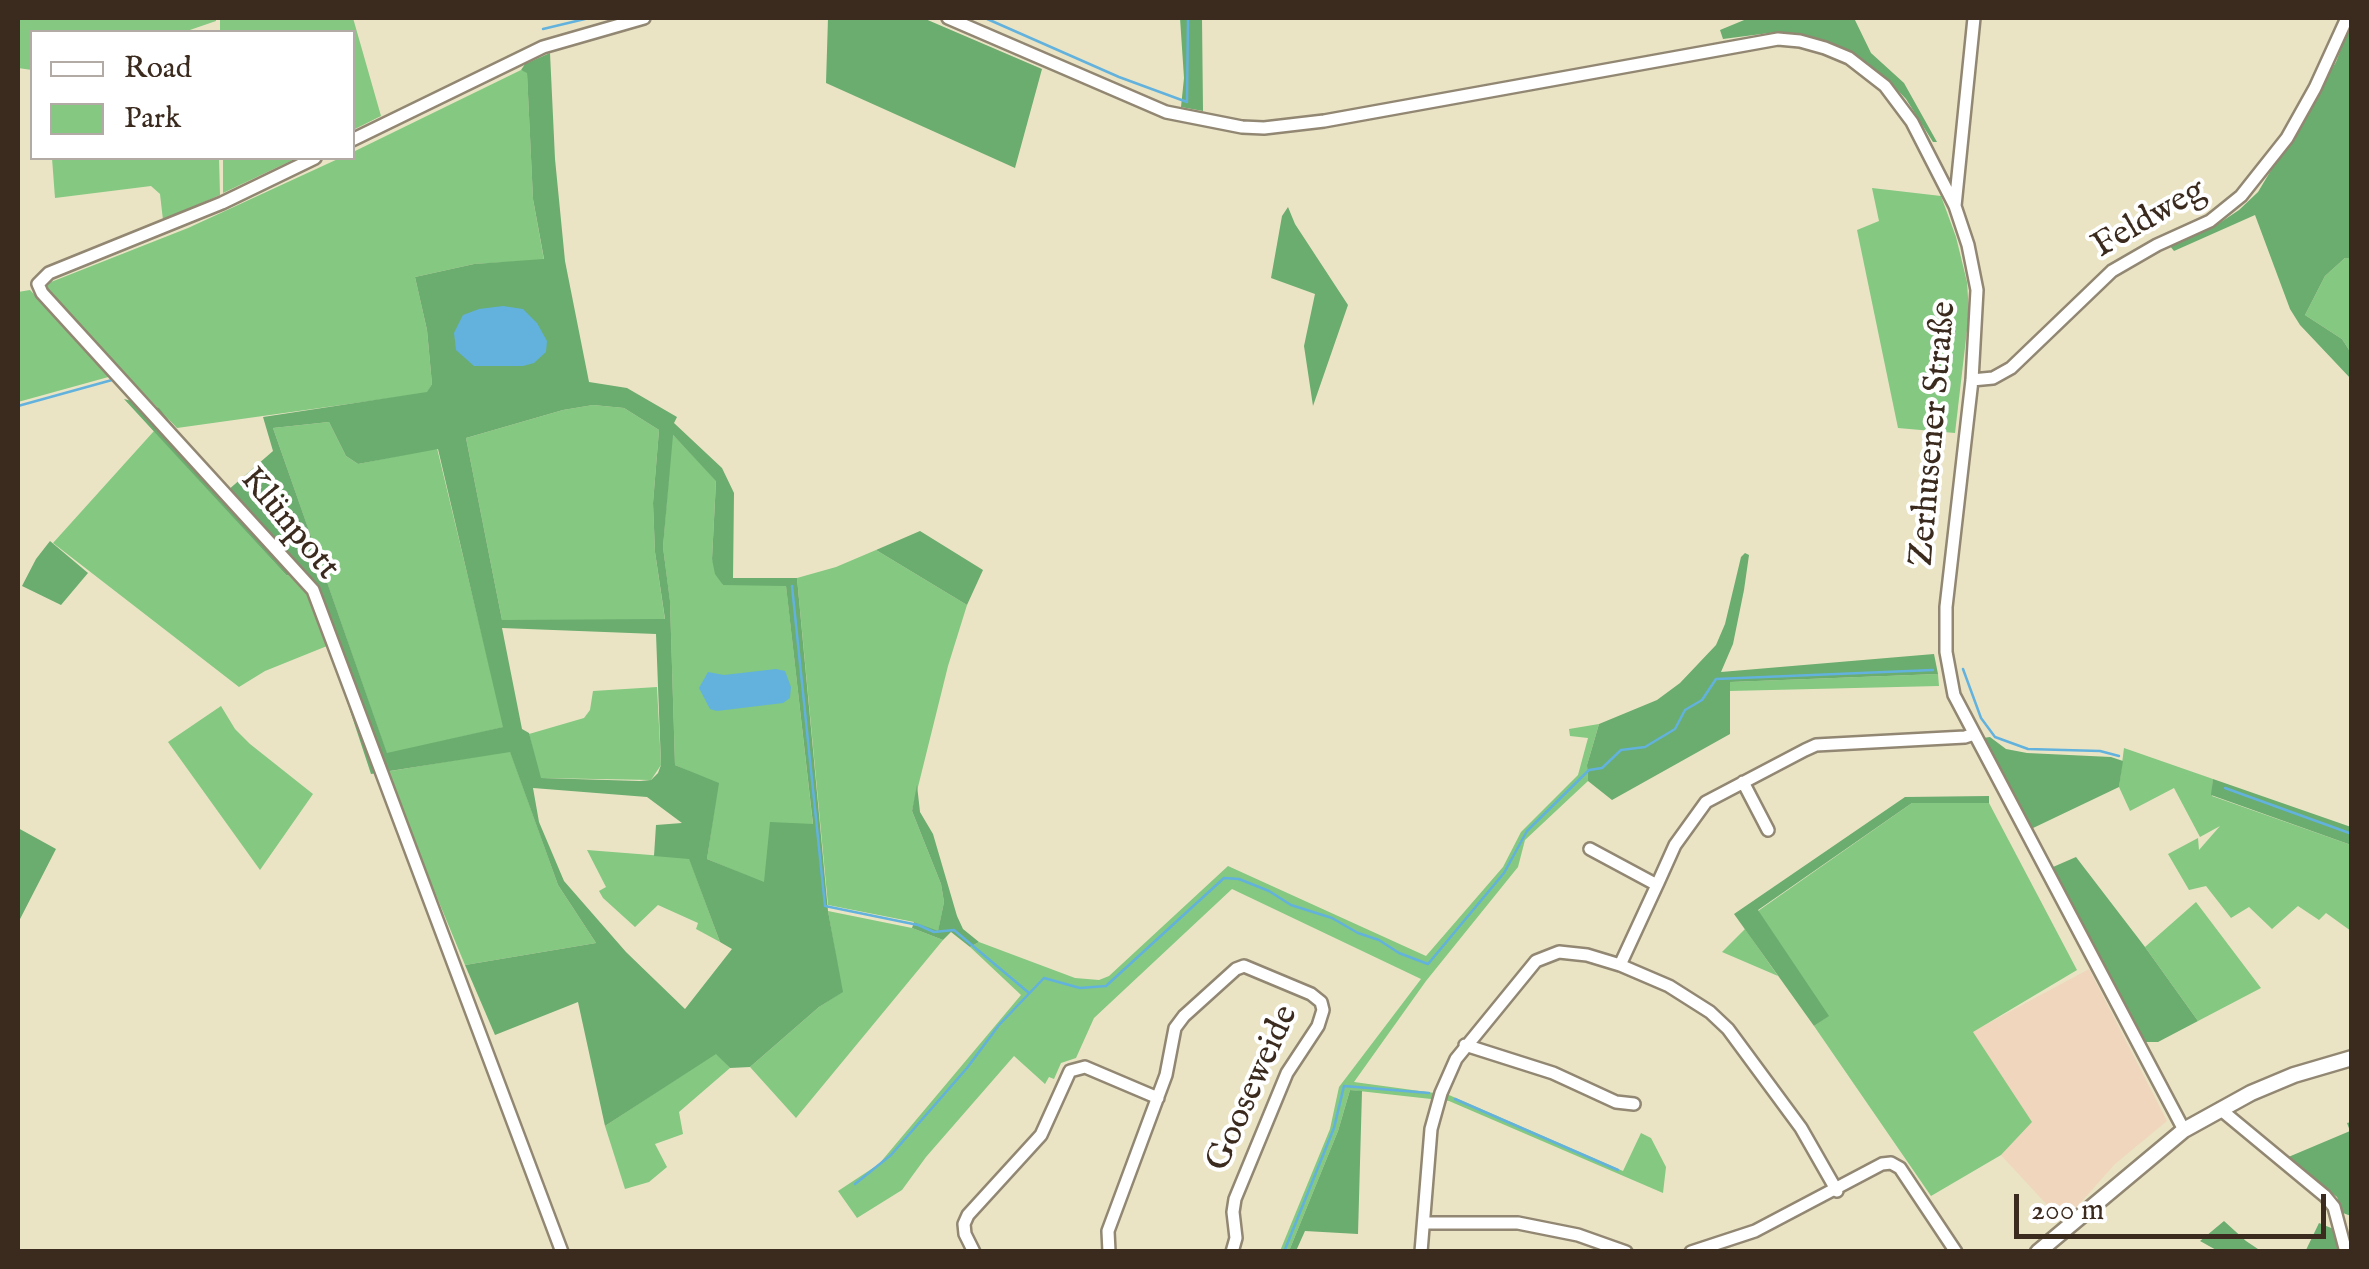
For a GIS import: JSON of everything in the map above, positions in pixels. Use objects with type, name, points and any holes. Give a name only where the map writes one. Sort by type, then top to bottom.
[{"type":"street","points":[[355,139],[543,47],[644,18]]},
{"type":"street","name":"Zerhusener Straße","points":[[948,18],[1166,112],[1220,124],[1264,128],[1324,121],[1778,40],[1800,40],[1849,58],[1885,86],[1912,122],[1955,206],[1977,290],[1972,380],[1948,591],[1946,652],[1954,695],[2184,1130]]},
{"type":"street","points":[[1955,206],[1974,18]]},
{"type":"street","name":"Feldweg","points":[[1972,380],[1993,378],[2011,368],[2112,271],[2210,220],[2242,196],[2287,138],[2347,18]]},
{"type":"street","name":"Klünpott","points":[[311,160],[222,202],[49,273],[38,284],[42,293],[313,590],[562,1252]]},
{"type":"street","points":[[1620,964],[1675,844],[1706,802],[1816,745],[1965,738],[1974,734]]},
{"type":"street","points":[[1743,782],[1768,830]]},
{"type":"street","points":[[1590,849],[1657,885]]},
{"type":"street","points":[[1420,1252],[1431,1129],[1441,1094],[1465,1046],[1536,961],[1546,955],[1570,952],[1620,964],[1669,986],[1710,1012],[1728,1030],[1801,1128],[1836,1191]]},
{"type":"street","name":"Gooseweide","points":[[1109,1252],[1108,1231],[1158,1098],[1178,1021],[1236,969],[1252,966],[1312,994],[1323,1010],[1318,1026],[1288,1073],[1236,1199],[1232,1252]]},
{"type":"street","points":[[1465,1046],[1553,1074],[1616,1102],[1634,1104]]},
{"type":"street","points":[[2038,1252],[2184,1130],[2220,1108],[2294,1075],[2352,1058]]},
{"type":"street","points":[[974,1252],[965,1234],[968,1215],[1040,1135],[1070,1071],[1085,1067],[1158,1098]]},
{"type":"street","points":[[2220,1108],[2334,1207],[2346,1252]]},
{"type":"street","points":[[1691,1252],[1755,1231],[1891,1162],[1900,1168],[1956,1252]]},
{"type":"street","points":[[1425,1223],[1518,1223],[1578,1236],[1626,1252]]},
{"type":"shaded area","points":[[2089,969],[2167,1121],[2115,1164],[2075,1209],[2060,1219],[2001,1155],[2032,1122],[1972,1032]]},
{"type":"green space","points":[[18,18],[216,18],[190,30],[30,30],[30,70],[18,68]]},
{"type":"green space","points":[[220,18],[353,18],[381,116],[355,129],[355,30],[220,30]]},
{"type":"green space","points":[[828,18],[923,18],[1042,69],[1015,168],[826,83]]},
{"type":"green space","points":[[1180,18],[1202,18],[1203,111],[1181,107],[1184,78]]},
{"type":"green space","points":[[1749,18],[1854,18],[1871,53],[1904,83],[1937,142],[1933,142],[1906,99],[1889,81],[1837,46],[1777,32],[1723,39],[1720,30]]},
{"type":"green space","points":[[2351,23],[2351,258],[2345,258],[2325,276],[2305,315],[2342,339],[2351,353],[2351,379],[2290,309],[2255,215],[2174,251],[2170,246],[2215,226],[2258,192],[2336,62]]},
{"type":"green space","points":[[550,53],[565,261],[589,382],[627,388],[677,417],[674,423],[722,468],[734,493],[733,578],[797,578],[828,911],[843,992],[819,1007],[750,1067],[730,1068],[716,1054],[605,1126],[578,1002],[495,1035],[465,965],[596,943],[558,885],[510,752],[371,774],[324,632],[306,592],[296,577],[286,575],[124,399],[159,408],[227,491],[273,451],[263,417],[427,392],[432,384],[427,330],[415,277],[474,264],[544,259],[533,199],[527,73],[521,70],[525,64]],"holes":[[[593,405],[624,408],[659,430],[653,503],[655,552],[665,619],[502,620],[466,438]],[[329,422],[346,456],[358,464],[438,449],[503,727],[387,753],[273,428]],[[673,435],[716,481],[712,559],[715,574],[723,585],[786,586],[813,824],[770,822],[764,882],[707,859],[719,783],[675,765],[670,601],[663,547]],[[502,628],[656,634],[661,765],[651,780],[541,778],[529,733],[522,729]],[[533,788],[647,797],[682,823],[656,825],[654,856],[689,859],[720,942],[732,949],[685,1009],[626,952],[564,881],[539,822]]]},
{"type":"green space","points":[[521,70],[527,72],[533,199],[544,260],[474,264],[415,277],[427,330],[432,384],[427,393],[177,428],[50,295],[47,286],[51,282],[188,228],[336,160],[355,160],[355,151]]},
{"type":"green space","points":[[52,160],[219,160],[220,195],[163,220],[160,194],[151,186],[55,198]]},
{"type":"green space","points":[[223,160],[293,160],[223,193]]},
{"type":"green space","points":[[1872,188],[1941,196],[1956,237],[1967,282],[1969,313],[1955,433],[1898,428],[1857,230],[1879,221]]},
{"type":"green space","points":[[1288,207],[1348,305],[1313,406],[1304,346],[1315,294],[1271,278],[1282,216]]},
{"type":"green space","points":[[2345,258],[2351,258],[2351,353],[2342,339],[2305,315],[2325,276]]},
{"type":"green space","points":[[30,290],[112,376],[18,402],[18,292]]},
{"type":"green space","points":[[593,405],[624,408],[659,430],[653,503],[655,552],[665,620],[502,620],[466,438]]},
{"type":"green space","points":[[329,422],[346,456],[358,464],[437,448],[504,727],[387,754],[273,428]]},
{"type":"green space","points":[[154,431],[286,575],[296,577],[315,608],[327,646],[265,671],[239,687],[53,543]]},
{"type":"green space","points":[[672,434],[716,480],[712,559],[723,585],[786,585],[813,825],[764,883],[707,859],[718,784],[675,765],[670,602],[663,547]]},
{"type":"green space","points":[[920,531],[983,570],[967,605],[876,550]]},
{"type":"green space","points":[[50,541],[88,573],[61,605],[22,586]]},
{"type":"green space","points":[[876,550],[967,605],[912,811],[941,884],[944,902],[938,932],[914,922],[828,905],[797,578]]},
{"type":"green space","points":[[1745,553],[1749,555],[1744,590],[1733,644],[1721,672],[1934,654],[1938,674],[1730,682],[1730,734],[1612,800],[1588,781],[1587,765],[1599,724],[1657,700],[1680,683],[1716,645]]},
{"type":"green space","points":[[1938,674],[1939,686],[1729,691],[1729,682]]},
{"type":"green space","points":[[657,687],[661,765],[651,780],[540,778],[529,734],[584,718],[590,710],[593,691]]},
{"type":"green space","points":[[221,706],[250,744],[313,794],[260,870],[168,742]]},
{"type":"green space","points":[[1599,724],[1587,765],[1588,781],[1525,840],[1518,867],[1426,981],[1354,1082],[1449,1095],[1623,1171],[1641,1133],[1651,1138],[1666,1167],[1663,1193],[1449,1101],[1350,1090],[1338,1131],[1289,1251],[1280,1251],[1330,1129],[1339,1087],[1421,979],[1232,889],[1094,1018],[1076,1058],[1061,1063],[1054,1079],[1049,1077],[1045,1084],[1014,1056],[902,1190],[857,1218],[838,1191],[879,1164],[1021,995],[970,947],[979,942],[1075,978],[1099,980],[1109,976],[1228,866],[1426,956],[1503,867],[1521,832],[1578,775],[1588,738],[1570,736],[1569,729]]},
{"type":"green space","points":[[1990,737],[2006,749],[2027,753],[2123,761],[2119,787],[2031,829],[1983,738]]},
{"type":"green space","points":[[2124,748],[2213,779],[2212,796],[2351,845],[2351,931],[2326,913],[2319,920],[2298,906],[2272,929],[2249,907],[2231,918],[2206,886],[2189,890],[2168,854],[2198,838],[2199,850],[2220,826],[2200,837],[2174,788],[2130,811],[2119,787]]},
{"type":"green space","points":[[510,751],[558,885],[596,943],[465,965],[385,772]]},
{"type":"green space","points":[[2213,779],[2351,827],[2351,845],[2211,795]]},
{"type":"green space","points":[[917,785],[920,812],[933,834],[957,916],[963,929],[979,942],[970,947],[951,932],[943,940],[912,928],[914,922],[938,931],[944,902],[941,884],[912,811]]},
{"type":"green space","points":[[1989,796],[1989,803],[1912,803],[1758,910],[1829,1016],[1814,1026],[1734,914],[1905,797]]},
{"type":"green space","points":[[1912,803],[1989,803],[2077,970],[1973,1032],[2032,1122],[2001,1155],[1931,1196],[1814,1026],[1828,1016],[1758,911]]},
{"type":"green space","points":[[18,828],[56,849],[18,923]]},
{"type":"green space","points":[[587,850],[689,858],[720,942],[696,929],[698,923],[658,905],[635,927],[603,898],[599,891],[606,887]]},
{"type":"green space","points":[[2076,857],[2198,1021],[2158,1042],[2145,1042],[2053,867]]},
{"type":"green space","points":[[2196,902],[2261,988],[2198,1021],[2145,947]]},
{"type":"green space","points":[[828,911],[912,928],[943,940],[796,1118],[750,1067],[842,992]]},
{"type":"green space","points":[[1745,929],[1778,976],[1722,952]]},
{"type":"green space","points":[[716,1053],[730,1068],[679,1112],[683,1134],[655,1144],[667,1167],[649,1182],[625,1189],[605,1126]]},
{"type":"green space","points":[[1350,1090],[1362,1091],[1358,1234],[1305,1231],[1296,1251],[1289,1251],[1338,1131]]},
{"type":"green space","points":[[2351,1122],[2351,1216],[2343,1213],[2337,1197],[2286,1158],[2350,1131],[2347,1123]]},
{"type":"green space","points":[[2224,1221],[2261,1251],[2218,1251],[2200,1241]]},
{"type":"green space","points":[[2319,1223],[2336,1230],[2341,1251],[2305,1252]]},
{"type":"water","points":[[503,306],[523,309],[537,323],[547,341],[546,352],[534,363],[523,366],[474,366],[456,350],[454,333],[463,315]]},
{"type":"water","points":[[785,671],[791,687],[790,698],[783,703],[717,711],[710,709],[699,688],[708,672],[724,675]]},
{"type":"waterway","points":[[543,29],[589,18]]},
{"type":"waterway","points":[[985,18],[1119,77],[1187,102],[1188,18]]},
{"type":"waterway","points":[[18,406],[112,380]]},
{"type":"waterway","points":[[792,586],[825,906],[918,925],[934,932],[954,930],[1029,993]]},
{"type":"waterway","points":[[1963,669],[1981,718],[1995,737],[2028,749],[2100,751],[2119,756]]},
{"type":"waterway","points":[[855,1184],[891,1155],[999,1025],[1044,978],[1080,988],[1106,986],[1224,878],[1239,879],[1269,891],[1291,905],[1332,918],[1428,964],[1504,873],[1527,831],[1589,770],[1602,768],[1621,750],[1645,747],[1675,729],[1685,710],[1702,700],[1716,679],[1933,670]]},
{"type":"waterway","points":[[2225,788],[2352,834]]},
{"type":"waterway","points":[[2339,1069],[2352,1066]]},
{"type":"waterway","points":[[1284,1252],[1334,1128],[1344,1086],[1429,1093]]},
{"type":"waterway","points":[[2241,1107],[2265,1095]]},
{"type":"waterway","points":[[1455,1099],[1618,1170]]}]
